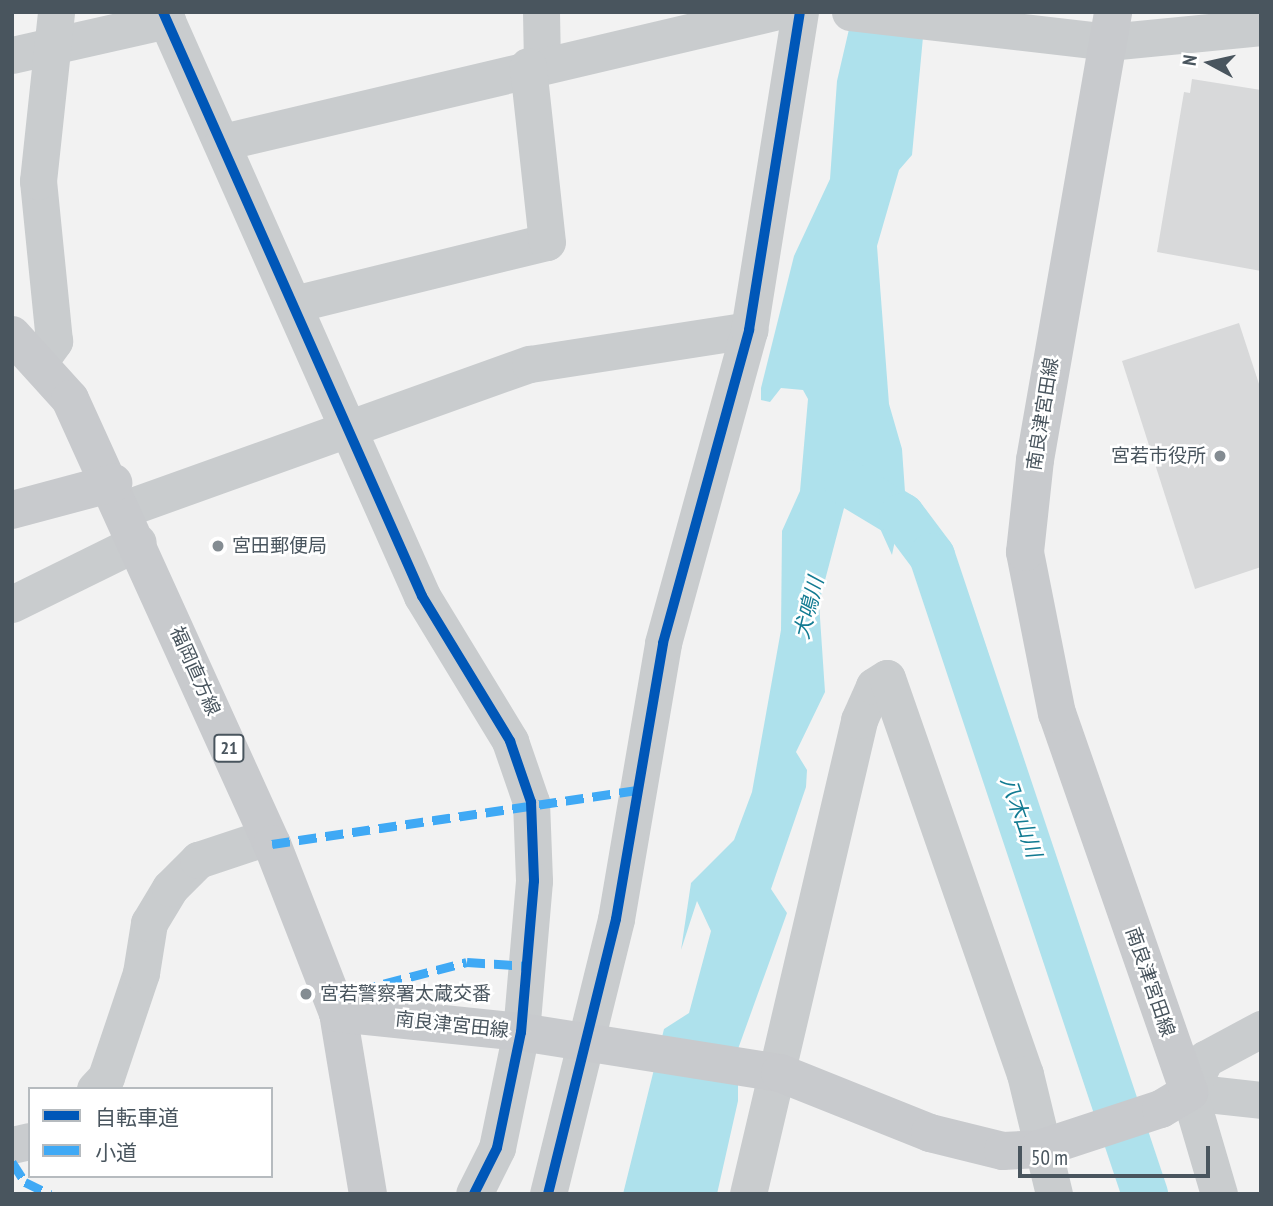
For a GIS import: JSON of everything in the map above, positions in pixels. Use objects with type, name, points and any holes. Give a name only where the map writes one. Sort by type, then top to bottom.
[{"type":"main road","name":"南良津宮田線","points":[[338,1013],[521,1032],[780,1073],[963,1144],[1046,1146],[1175,1100],[1057,714],[1025,552],[1035,460],[1103,31]]},
{"type":"main road","name":"福岡直方線","points":[[12,335],[70,399],[125,511],[267,837],[338,1013],[368,1194]]},
{"type":"main road","points":[[12,510],[125,511]]},
{"type":"street","points":[[294,304],[547,242],[535,65],[541,12]]},
{"type":"street","points":[[223,142],[535,65],[774,12]]},
{"type":"street","points":[[548,1194],[616,919],[663,643],[749,330],[800,12]]},
{"type":"street","points":[[850,12],[1103,31],[1261,27]]},
{"type":"street","points":[[12,55],[55,29],[165,16],[422,596],[510,741],[531,802],[534,881],[521,1032],[497,1148],[474,1194]]},
{"type":"street","points":[[39,362],[54,341],[38,181],[55,29]]},
{"type":"street","points":[[12,604],[125,511],[530,364],[749,330]]},
{"type":"street","points":[[748,1194],[780,1073],[859,720],[874,686],[887,678],[1025,1074],[1046,1146],[1054,1194]]},
{"type":"street","points":[[97,1087],[106,1077],[141,973],[149,923],[170,888],[198,860],[267,837]]},
{"type":"street","points":[[1175,1100],[1205,1059],[1261,1029]]},
{"type":"street","points":[[1175,1100],[1261,1100]]},
{"type":"street","points":[[1175,1100],[1219,1194]]},
{"type":"water","name":"犬鳴川","points":[[853,12],[923,37],[912,155],[899,170],[877,246],[889,404],[902,449],[905,492],[892,555],[868,502],[848,493],[819,603],[825,692],[796,752],[807,770],[806,787],[771,889],[787,913],[738,1049],[738,1101],[717,1194],[623,1194],[664,1029],[689,1013],[711,931],[697,901],[681,950],[691,883],[734,840],[752,792],[781,630],[782,531],[800,491],[808,399],[803,390],[781,388],[770,402],[761,400],[761,388],[794,256],[830,179],[837,81]]},
{"type":"building","points":[[1192,79],[1261,90],[1261,271],[1157,252],[1184,92],[1190,93]]},
{"type":"building","points":[[1239,323],[1261,390],[1261,567],[1195,589],[1122,361]]},
{"type":"waterway","name":"八木山川","points":[[847,483],[902,516],[932,556],[1145,1194]]},
{"type":"marked path","points":[[272,844],[639,790]]},
{"type":"marked path","points":[[332,997],[467,962],[527,966]]},
{"type":"marked path","points":[[12,1162],[25,1182],[50,1194]]},
{"type":"cycle path","points":[[163,12],[422,596],[510,741],[531,802],[534,881],[521,1032],[497,1148],[474,1194]]},
{"type":"cycle path","points":[[548,1194],[616,919],[663,643],[749,330],[800,12]]},
{"type":"place","name":"宮若市役所","points":[[1220,456]]},
{"type":"place","name":"宮田郵便局","points":[[218,546]]},
{"type":"place","name":"宮若警察署太蔵交番","points":[[306,994]]}]
